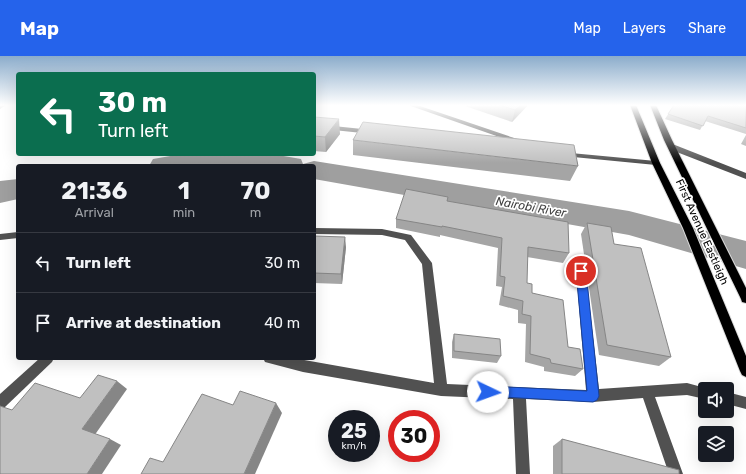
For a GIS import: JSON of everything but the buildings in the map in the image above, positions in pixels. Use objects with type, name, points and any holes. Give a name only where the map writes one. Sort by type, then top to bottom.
[{"type":"main road","name":"First Avenue Eastleigh","points":[[641,125],[656,163],[688,228],[710,279],[746,370]]},
{"type":"main road","name":"First Avenue Eastleigh","points":[[662,125],[746,299]]},
{"type":"street","points":[[469,125],[527,144]]},
{"type":"street","points":[[316,126],[377,133]]},
{"type":"street","points":[[672,147],[746,176]]},
{"type":"street","points":[[554,154],[656,163]]},
{"type":"street","points":[[316,231],[382,232],[408,237],[427,263],[440,390]]},
{"type":"street","points":[[0,237],[16,235]]},
{"type":"street","points":[[581,271],[593,396]]},
{"type":"street","points":[[0,403],[46,360]]},
{"type":"street","points":[[277,360],[440,390],[593,396],[687,389],[698,391]]},
{"type":"street","points":[[647,392],[676,474]]},
{"type":"street","points":[[519,394],[523,474]]},
{"type":"street","points":[[734,400],[746,403]]},
{"type":"waterway","name":"Nairobi River","points":[[177,164],[228,156]]},
{"type":"waterway","name":"Nairobi River","points":[[228,156],[278,164]]},
{"type":"waterway","name":"Nairobi River","points":[[316,170],[629,223],[746,255]]},
{"type":"waterway","name":"Nairobi River","points":[[0,192],[16,189]]},
{"type":"route","points":[[488,392],[593,396],[581,271]]}]
